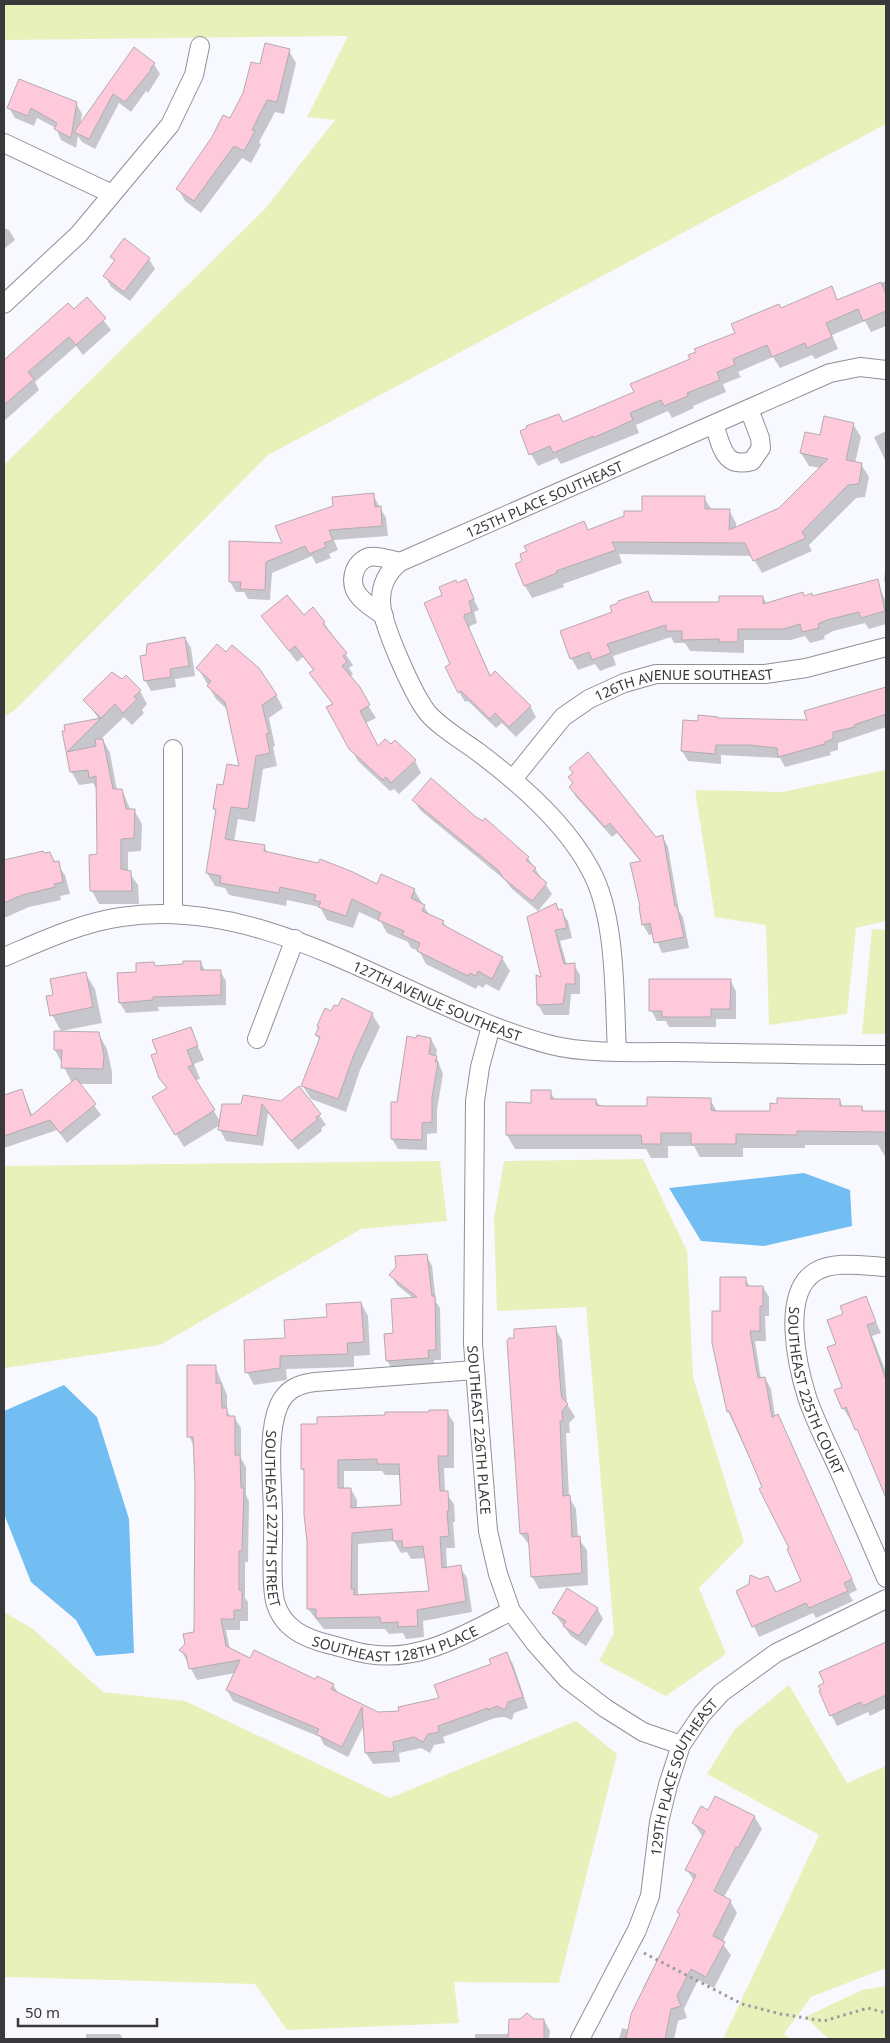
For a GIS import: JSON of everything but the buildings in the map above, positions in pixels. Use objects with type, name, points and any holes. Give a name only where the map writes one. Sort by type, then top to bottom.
[{"type":"street","points":[[4,304],[80,234],[170,124],[194,75],[200,46]]},
{"type":"street","points":[[4,142],[112,194]]},
{"type":"street","name":"125TH PLACE SOUTHEAST","points":[[384,616],[381,602],[384,584],[390,570],[400,562],[830,373],[860,367],[886,370]]},
{"type":"street","points":[[714,425],[727,458],[736,463],[752,461],[761,448],[760,438],[748,409]]},
{"type":"street","points":[[400,562],[369,557],[361,562],[354,571],[352,580],[358,596],[384,616],[414,692],[429,714],[513,779],[564,832],[591,869],[605,910],[611,950],[617,1052]]},
{"type":"street","name":"126TH AVENUE SOUTHEAST","points":[[513,779],[563,717],[589,699],[624,683],[656,674],[765,674],[806,668],[886,647]]},
{"type":"street","points":[[173,749],[173,914]]},
{"type":"street","name":"127TH AVENUE SOUTHEAST","points":[[4,957],[71,929],[121,917],[173,914],[240,924],[295,939],[491,1026],[554,1046],[617,1052],[886,1055]]},
{"type":"street","points":[[257,1039],[295,939]]},
{"type":"street","name":"SOUTHEAST 226TH PLACE","points":[[491,1026],[480,1067],[475,1101],[473,1179],[475,1370],[488,1531],[498,1574],[511,1611],[535,1643],[567,1679],[642,1732],[680,1745]]},
{"type":"street","name":"SOUTHEAST 225TH COURT","points":[[886,1267],[831,1266],[816,1270],[806,1278],[799,1292],[795,1322],[796,1348],[808,1398],[886,1578]]},
{"type":"street","name":"SOUTHEAST 227TH STREET","points":[[282,1616],[275,1602],[274,1589],[272,1432],[279,1404],[286,1394],[292,1387],[315,1382],[475,1370]]},
{"type":"street","name":"129TH PLACE SOUTHEAST","points":[[580,2039],[629,1945],[650,1896],[659,1822],[680,1745],[702,1714],[721,1693],[776,1653],[886,1599]]},
{"type":"street","name":"SOUTHEAST 128TH PLACE","points":[[282,1616],[291,1629],[305,1638],[369,1654],[383,1655],[430,1648],[455,1640],[511,1611]]},
{"type":"path","points":[[629,1945],[742,2004],[781,2014],[824,2020],[868,2008],[886,2013]]},
{"type":"green space","points":[[4,4],[886,4],[886,124],[268,455],[16,709],[4,717],[4,465],[265,209],[335,120],[307,117],[348,36],[4,40]]},
{"type":"green space","points":[[886,770],[886,921],[856,928],[847,1014],[769,1025],[766,925],[715,917],[695,790],[782,792]]},
{"type":"green space","points":[[872,929],[886,930],[886,1034],[862,1034]]},
{"type":"green space","points":[[643,1159],[687,1251],[693,1377],[744,1542],[699,1588],[726,1654],[666,1696],[599,1661],[614,1633],[586,1307],[497,1311],[494,1219],[504,1161]]},
{"type":"green space","points":[[440,1161],[447,1221],[361,1229],[160,1345],[4,1368],[4,1166]]},
{"type":"green space","points":[[4,1612],[33,1629],[103,1692],[185,1701],[390,1798],[576,1721],[617,1754],[559,1983],[454,1982],[459,2023],[287,2030],[255,1984],[4,1977]]},
{"type":"green space","points":[[789,1685],[847,1783],[886,1766],[886,1968],[811,1997],[784,2034],[792,2039],[723,2039],[819,1835],[707,1774],[735,1729]]},
{"type":"green space","points":[[886,1986],[886,2039],[829,2039],[805,2017],[862,1990]]},
{"type":"water","points":[[804,1173],[850,1190],[852,1226],[764,1246],[701,1241],[669,1188]]},
{"type":"water","points":[[64,1385],[97,1417],[129,1519],[134,1653],[96,1656],[76,1620],[31,1582],[4,1514],[4,1411]]}]
